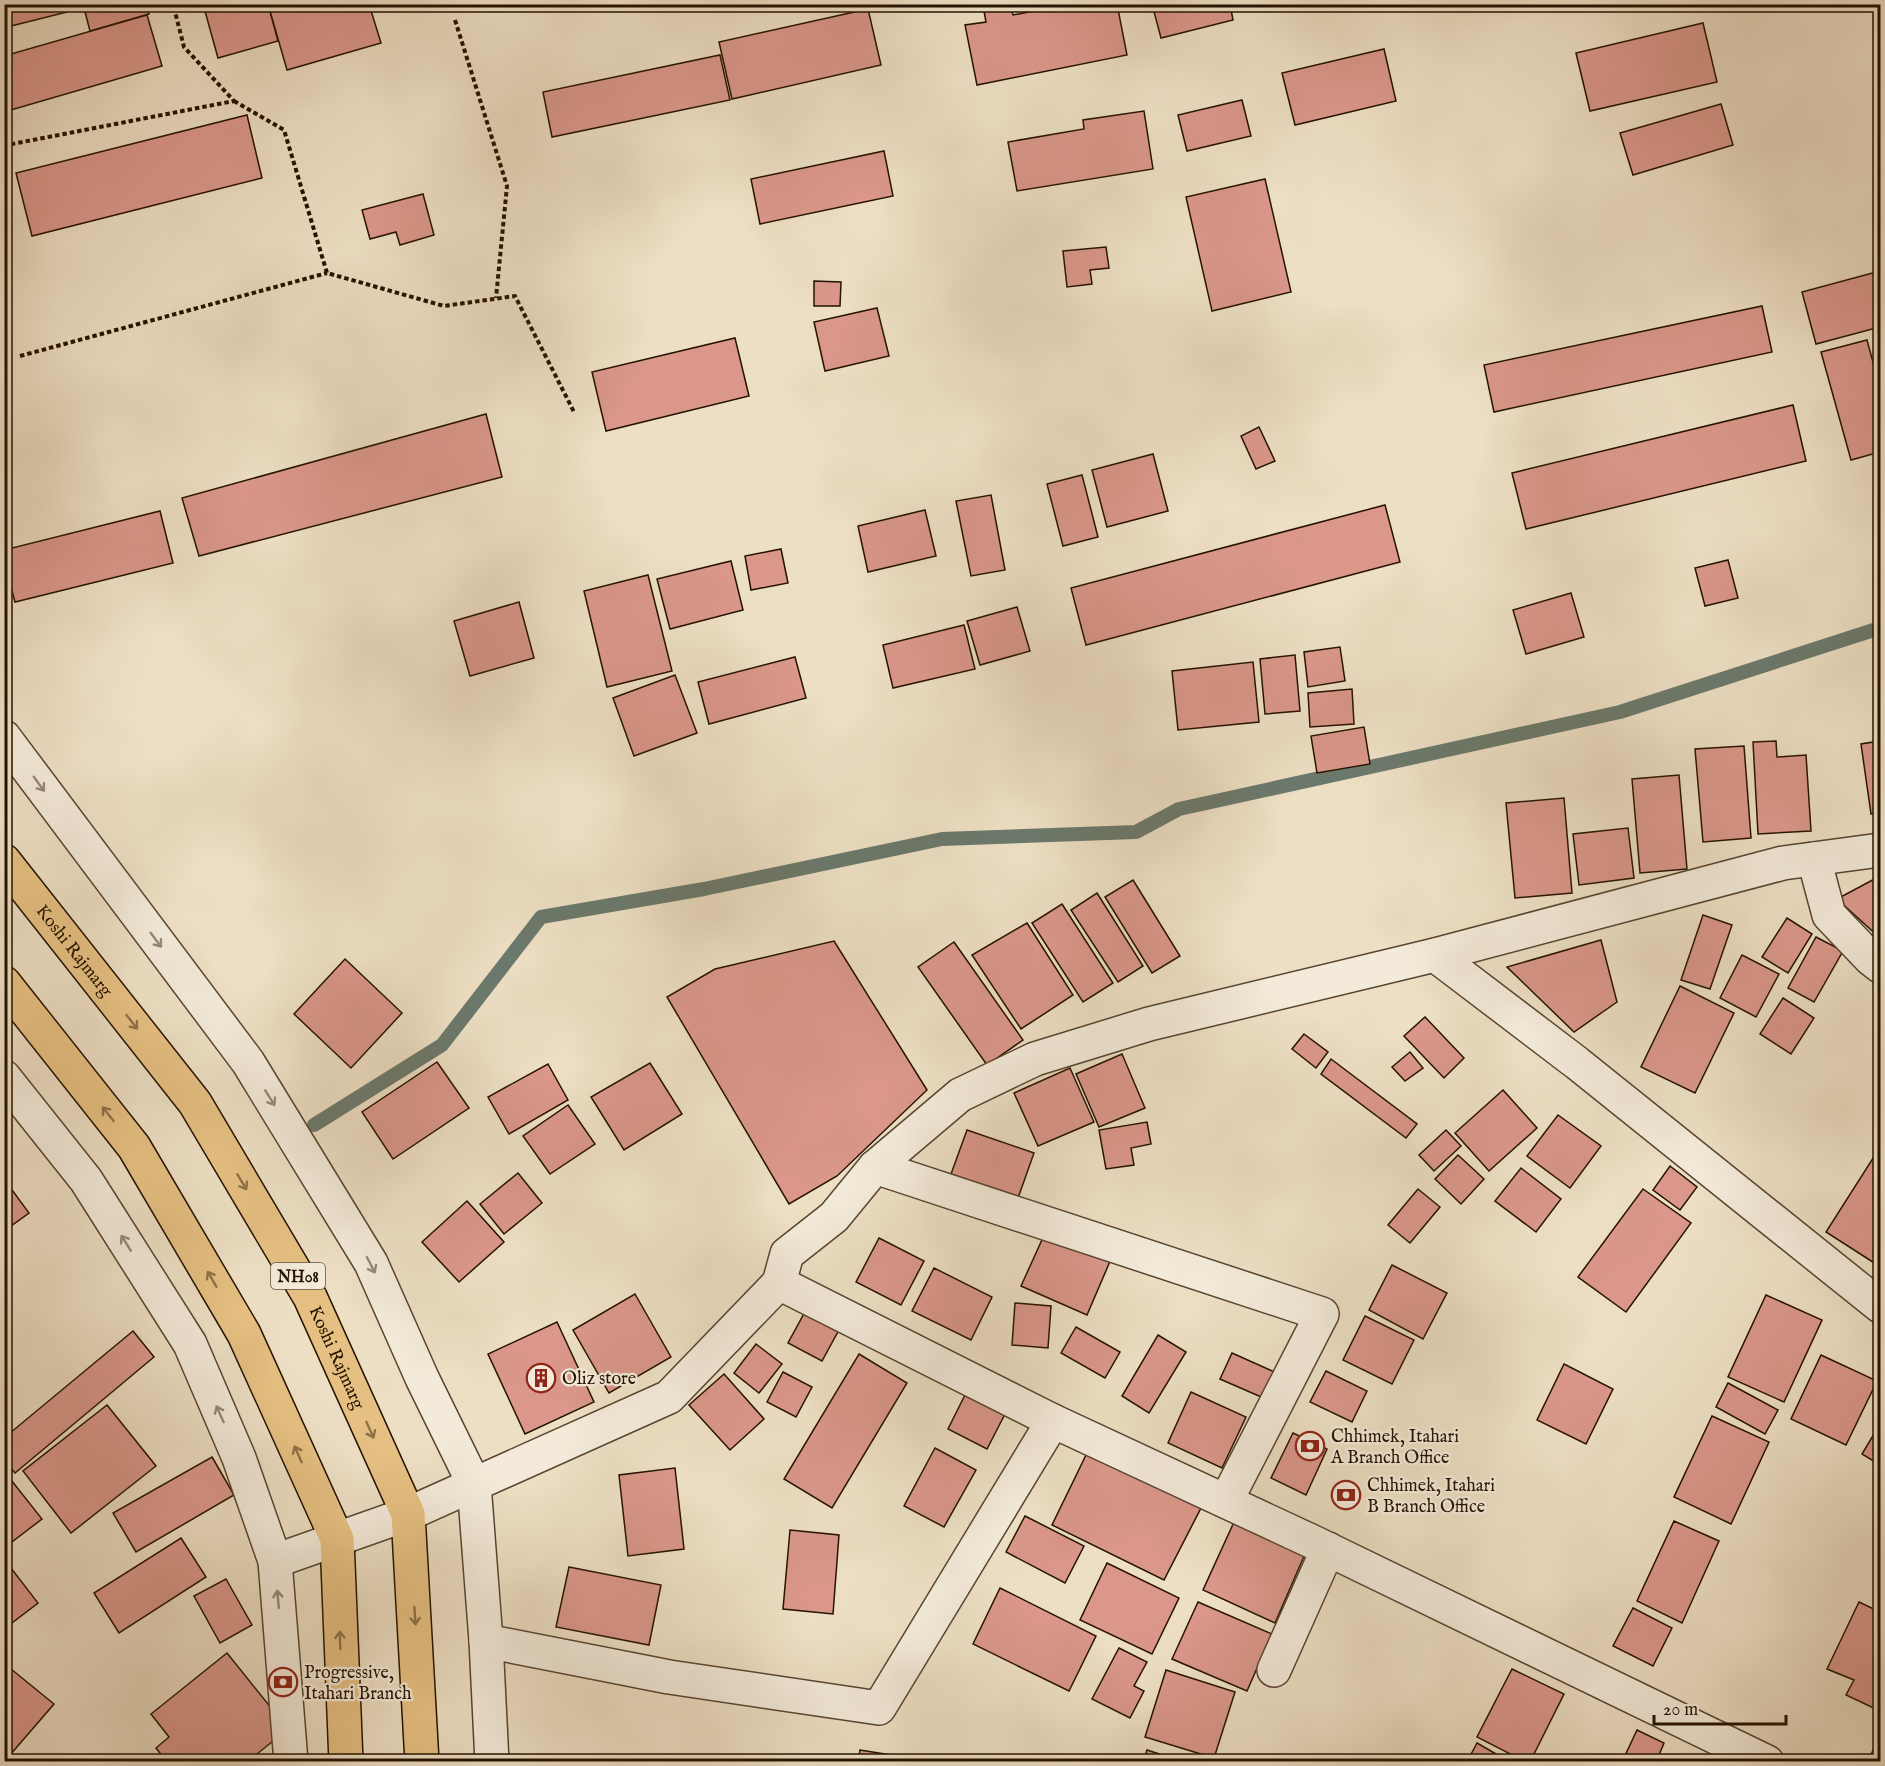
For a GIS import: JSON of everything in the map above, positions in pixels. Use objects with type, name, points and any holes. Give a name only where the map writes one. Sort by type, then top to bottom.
[{"type":"main road","name":"Koshi Rajmarg","points":[[4,861],[195,1103],[310,1297],[408,1514],[422,1761]]},
{"type":"main road","points":[[4,984],[134,1147],[244,1334],[337,1539],[346,1761]]},
{"type":"street","points":[[4,737],[248,1062],[372,1263],[422,1378],[474,1484],[492,1761]]},
{"type":"street","points":[[275,1561],[408,1514],[669,1397],[780,1283],[787,1254],[834,1217],[875,1167],[960,1095],[1035,1059],[1149,1024],[1435,955],[1783,864],[1881,850]]},
{"type":"street","points":[[1814,859],[1829,915],[1871,959],[1881,966]]},
{"type":"street","points":[[1435,955],[1577,1063],[1881,1306]]},
{"type":"street","points":[[4,1077],[86,1180],[189,1344],[239,1458],[275,1561],[291,1761]]},
{"type":"street","points":[[875,1167],[1322,1314],[1226,1501]]},
{"type":"street","points":[[780,1283],[1053,1421],[1328,1549],[1767,1761]]},
{"type":"street","points":[[486,1641],[669,1677],[879,1708],[1053,1421]]},
{"type":"street","points":[[1274,1670],[1328,1549]]},
{"type":"path","points":[[173,4],[184,47],[234,102],[284,130],[327,273]]},
{"type":"path","points":[[455,20],[507,186],[496,298]]},
{"type":"path","points":[[4,142],[7,145],[234,102]]},
{"type":"path","points":[[20,356],[327,273],[444,306],[515,296],[574,412]]},
{"type":"building","points":[[6,4],[73,4],[75,10],[11,26]]},
{"type":"building","points":[[83,4],[147,4],[149,14],[90,31]]},
{"type":"building","points":[[203,4],[268,4],[278,41],[218,58]]},
{"type":"building","points":[[268,4],[369,4],[381,43],[287,70]]},
{"type":"building","points":[[1060,4],[1117,4],[1127,55],[977,85],[965,25],[986,22],[984,11],[1011,6],[1013,15],[1060,6]]},
{"type":"building","points":[[1152,4],[1230,4],[1233,20],[1161,38]]},
{"type":"building","points":[[868,9],[881,65],[732,99],[719,42]]},
{"type":"building","points":[[147,15],[162,66],[4,112],[4,56]]},
{"type":"building","points":[[1703,23],[1717,82],[1590,111],[1576,53]]},
{"type":"building","points":[[1384,49],[1396,101],[1295,125],[1282,73]]},
{"type":"building","points":[[720,55],[730,100],[552,137],[543,92]]},
{"type":"building","points":[[1242,100],[1251,136],[1187,151],[1178,115]]},
{"type":"building","points":[[1721,104],[1733,145],[1633,175],[1620,133]]},
{"type":"building","points":[[1144,111],[1153,169],[1017,191],[1008,142],[1084,129],[1083,120]]},
{"type":"building","points":[[247,115],[262,178],[32,236],[16,173]]},
{"type":"building","points":[[884,151],[893,196],[760,224],[751,179]]},
{"type":"building","points":[[1265,179],[1291,292],[1212,311],[1186,197]]},
{"type":"building","points":[[423,194],[434,235],[400,245],[396,232],[370,239],[362,210]]},
{"type":"building","points":[[1106,247],[1109,268],[1090,270],[1092,284],[1067,287],[1063,251]]},
{"type":"building","points":[[1880,271],[1880,327],[1816,344],[1802,292]]},
{"type":"building","points":[[814,281],[841,282],[840,306],[814,306]]},
{"type":"building","points":[[1762,306],[1772,352],[1494,412],[1484,365]]},
{"type":"building","points":[[877,308],[889,356],[825,371],[814,322]]},
{"type":"building","points":[[1880,337],[1880,359],[1875,338]]},
{"type":"building","points":[[735,338],[749,396],[606,431],[592,372]]},
{"type":"building","points":[[1867,340],[1880,388],[1880,452],[1851,460],[1821,352]]},
{"type":"building","points":[[1793,405],[1806,461],[1526,529],[1512,473]]},
{"type":"building","points":[[486,414],[502,477],[199,556],[182,498]]},
{"type":"building","points":[[1259,427],[1275,461],[1256,469],[1241,436]]},
{"type":"building","points":[[1153,454],[1168,511],[1107,527],[1092,470]]},
{"type":"building","points":[[1082,475],[1098,537],[1063,546],[1047,484]]},
{"type":"building","points":[[991,495],[1005,570],[971,576],[956,501]]},
{"type":"building","points":[[1385,505],[1400,562],[1086,645],[1071,588]]},
{"type":"building","points":[[925,510],[936,556],[868,572],[858,526]]},
{"type":"building","points":[[160,511],[173,563],[15,602],[4,562],[4,550]]},
{"type":"building","points":[[781,549],[788,583],[751,590],[745,556]]},
{"type":"building","points":[[1728,560],[1738,598],[1705,606],[1695,568]]},
{"type":"building","points":[[731,561],[743,610],[670,629],[657,579]]},
{"type":"building","points":[[648,575],[672,671],[607,687],[584,591]]},
{"type":"building","points":[[1571,593],[1584,637],[1526,654],[1513,610]]},
{"type":"building","points":[[519,602],[534,658],[470,676],[454,621]]},
{"type":"building","points":[[1017,607],[1030,651],[980,665],[967,621]]},
{"type":"building","points":[[964,625],[975,669],[893,688],[883,645]]},
{"type":"building","points":[[1340,647],[1345,681],[1308,687],[1304,652]]},
{"type":"building","points":[[1295,655],[1300,711],[1265,714],[1260,659]]},
{"type":"building","points":[[795,657],[806,698],[709,724],[698,682]]},
{"type":"building","points":[[1253,662],[1259,722],[1178,730],[1172,671]]},
{"type":"building","points":[[675,675],[697,733],[634,756],[613,698]]},
{"type":"building","points":[[1352,689],[1354,724],[1310,727],[1308,693]]},
{"type":"building","points":[[1364,727],[1370,764],[1317,773],[1311,736]]},
{"type":"building","points":[[1776,741],[1777,757],[1806,755],[1811,831],[1758,834],[1753,742]]},
{"type":"building","points":[[1880,741],[1880,813],[1871,814],[1861,744]]},
{"type":"building","points":[[1744,746],[1751,838],[1703,842],[1695,749]]},
{"type":"building","points":[[1679,775],[1687,869],[1640,873],[1632,779]]},
{"type":"building","points":[[1564,798],[1572,893],[1515,898],[1506,803]]},
{"type":"building","points":[[1628,828],[1634,878],[1579,885],[1573,834]]},
{"type":"building","points":[[1880,876],[1880,938],[1837,899]]},
{"type":"building","points":[[1133,880],[1180,956],[1152,973],[1105,897]]},
{"type":"building","points":[[1097,893],[1143,966],[1118,982],[1071,910]]},
{"type":"building","points":[[1062,904],[1113,983],[1083,1002],[1032,923]]},
{"type":"building","points":[[1703,915],[1732,925],[1710,989],[1681,980]]},
{"type":"building","points":[[1787,918],[1812,934],[1788,973],[1762,957]]},
{"type":"building","points":[[1027,923],[1073,995],[1021,1029],[972,955]]},
{"type":"building","points":[[1816,937],[1843,951],[1814,1002],[1788,988]]},
{"type":"building","points":[[1601,940],[1617,1002],[1574,1032],[1507,967]]},
{"type":"building","points":[[834,941],[927,1090],[837,1176],[789,1204],[667,997],[715,969]]},
{"type":"building","points":[[954,942],[1023,1040],[987,1065],[918,967]]},
{"type":"building","points":[[1742,955],[1779,974],[1756,1017],[1720,998]]},
{"type":"building","points":[[345,959],[402,1013],[351,1068],[294,1014]]},
{"type":"building","points":[[1680,986],[1734,1013],[1695,1093],[1641,1067]]},
{"type":"building","points":[[1783,998],[1814,1018],[1791,1054],[1760,1034]]},
{"type":"building","points":[[1425,1017],[1464,1058],[1444,1078],[1404,1036]]},
{"type":"building","points":[[1304,1034],[1328,1052],[1316,1068],[1292,1049]]},
{"type":"building","points":[[1410,1052],[1423,1068],[1405,1081],[1392,1067]]},
{"type":"building","points":[[1122,1054],[1145,1108],[1099,1127],[1076,1074]]},
{"type":"building","points":[[1331,1059],[1417,1124],[1406,1138],[1321,1074]]},
{"type":"building","points":[[437,1062],[469,1108],[393,1159],[362,1112]]},
{"type":"building","points":[[650,1063],[682,1114],[624,1150],[591,1097]]},
{"type":"building","points":[[548,1064],[568,1100],[509,1134],[488,1097]]},
{"type":"building","points":[[1070,1068],[1094,1122],[1038,1146],[1014,1093]]},
{"type":"building","points":[[1503,1090],[1537,1128],[1489,1171],[1455,1133]]},
{"type":"building","points":[[568,1105],[595,1144],[550,1174],[523,1136]]},
{"type":"building","points":[[1558,1115],[1601,1146],[1570,1188],[1527,1156]]},
{"type":"building","points":[[1147,1122],[1151,1144],[1131,1148],[1134,1165],[1106,1169],[1099,1130]]},
{"type":"building","points":[[967,1130],[1034,1153],[1018,1198],[951,1174]]},
{"type":"building","points":[[1446,1130],[1461,1146],[1434,1171],[1419,1155]]},
{"type":"building","points":[[1458,1155],[1484,1179],[1461,1204],[1435,1179]]},
{"type":"building","points":[[1875,1155],[1880,1159],[1879,1266],[1826,1232]]},
{"type":"building","points":[[1670,1166],[1697,1187],[1680,1210],[1653,1190]]},
{"type":"building","points":[[1521,1168],[1561,1199],[1536,1232],[1495,1201]]},
{"type":"building","points":[[518,1173],[542,1203],[504,1234],[480,1204]]},
{"type":"building","points":[[4,1179],[29,1213],[4,1231]]},
{"type":"building","points":[[1418,1189],[1440,1207],[1410,1243],[1388,1225]]},
{"type":"building","points":[[1643,1189],[1691,1223],[1626,1312],[1578,1277]]},
{"type":"building","points":[[467,1201],[504,1242],[459,1282],[422,1242]]},
{"type":"building","points":[[1046,1231],[1111,1259],[1087,1315],[1021,1286]]},
{"type":"building","points":[[879,1238],[924,1261],[901,1305],[856,1282]]},
{"type":"building","points":[[1392,1265],[1447,1293],[1423,1339],[1369,1310]]},
{"type":"building","points":[[934,1268],[992,1297],[971,1340],[912,1311]]},
{"type":"building","points":[[635,1294],[671,1357],[609,1393],[573,1330]]},
{"type":"building","points":[[1766,1295],[1822,1320],[1784,1402],[1728,1377]]},
{"type":"building","points":[[1015,1303],[1051,1306],[1048,1348],[1012,1345]]},
{"type":"building","points":[[806,1310],[840,1328],[822,1361],[788,1343]]},
{"type":"building","points":[[1365,1316],[1414,1340],[1392,1384],[1343,1360]]},
{"type":"building","name":"Oliz store","points":[[557,1322],[594,1402],[525,1434],[488,1354]]},
{"type":"building","points":[[1076,1327],[1120,1352],[1105,1378],[1061,1353]]},
{"type":"building","points":[[133,1331],[154,1357],[15,1473],[4,1460],[4,1438]]},
{"type":"building","points":[[1158,1335],[1186,1352],[1149,1413],[1122,1396]]},
{"type":"building","points":[[756,1344],[782,1364],[759,1393],[734,1373]]},
{"type":"building","points":[[1232,1353],[1279,1374],[1268,1400],[1220,1379]]},
{"type":"building","points":[[859,1354],[907,1383],[832,1508],[784,1479]]},
{"type":"building","points":[[1821,1355],[1877,1381],[1846,1445],[1791,1419]]},
{"type":"building","points":[[1564,1364],[1613,1389],[1586,1444],[1537,1420]]},
{"type":"building","points":[[1326,1371],[1367,1391],[1352,1422],[1310,1402]]},
{"type":"building","points":[[783,1372],[812,1387],[796,1417],[767,1402]]},
{"type":"building","points":[[724,1374],[764,1419],[730,1450],[689,1405]]},
{"type":"building","points":[[1728,1383],[1778,1410],[1765,1434],[1716,1407]]},
{"type":"building","points":[[967,1391],[1006,1412],[987,1449],[948,1429]]},
{"type":"building","points":[[1191,1392],[1246,1417],[1222,1468],[1168,1443]]},
{"type":"building","points":[[107,1405],[156,1466],[71,1533],[23,1471]]},
{"type":"building","points":[[1712,1416],[1769,1442],[1731,1524],[1674,1497]]},
{"type":"building","points":[[1880,1424],[1880,1465],[1862,1454]]},
{"type":"building","points":[[1293,1433],[1327,1449],[1306,1495],[1271,1478]]},
{"type":"building","points":[[935,1448],[976,1470],[944,1527],[904,1506]]},
{"type":"building","points":[[1088,1451],[1201,1508],[1164,1580],[1052,1525]]},
{"type":"building","points":[[212,1457],[234,1495],[136,1552],[113,1513]]},
{"type":"building","points":[[675,1468],[684,1549],[628,1556],[619,1475]]},
{"type":"building","points":[[4,1471],[42,1519],[4,1548]]},
{"type":"building","points":[[1025,1516],[1084,1546],[1065,1583],[1006,1552]]},
{"type":"building","points":[[1674,1521],[1719,1541],[1682,1623],[1637,1601]]},
{"type":"building","points":[[1234,1522],[1305,1554],[1275,1623],[1203,1590]]},
{"type":"building","points":[[790,1530],[839,1535],[833,1614],[783,1609]]},
{"type":"building","points":[[181,1538],[206,1577],[119,1633],[94,1593]]},
{"type":"building","points":[[4,1559],[38,1603],[4,1629]]},
{"type":"building","points":[[1107,1563],[1179,1598],[1152,1654],[1080,1620]]},
{"type":"building","points":[[569,1567],[661,1585],[649,1645],[556,1627]]},
{"type":"building","points":[[226,1579],[252,1625],[220,1643],[194,1596]]},
{"type":"building","points":[[1000,1588],[1096,1636],[1069,1691],[973,1644]]},
{"type":"building","points":[[1198,1602],[1272,1634],[1247,1691],[1172,1659]]},
{"type":"building","points":[[1859,1602],[1880,1612],[1880,1711],[1846,1695],[1854,1680],[1827,1669]]},
{"type":"building","points":[[1633,1608],[1672,1628],[1653,1666],[1613,1646]]},
{"type":"building","points":[[1119,1648],[1147,1662],[1134,1686],[1144,1691],[1130,1718],[1092,1699]]},
{"type":"building","points":[[227,1653],[288,1729],[247,1762],[167,1762],[156,1748],[169,1737],[151,1714]]},
{"type":"building","points":[[11,1669],[54,1704],[4,1762],[4,1676]]},
{"type":"building","points":[[1512,1669],[1564,1694],[1530,1762],[1477,1737]]},
{"type":"building","points":[[1166,1670],[1235,1692],[1214,1758],[1145,1737]]},
{"type":"building","points":[[1637,1730],[1664,1743],[1656,1762],[1622,1762]]},
{"type":"building","points":[[1880,1735],[1880,1762],[1874,1762],[1869,1759]]},
{"type":"building","points":[[1477,1743],[1510,1762],[1467,1762]]},
{"type":"building","points":[[860,1750],[935,1762],[858,1762]]},
{"type":"building","points":[[1147,1750],[1184,1762],[1143,1762]]},
{"type":"waterway","points":[[314,1125],[442,1045],[541,917],[704,889],[942,839],[1136,832],[1179,809],[1620,712],[1880,628]]},
{"type":"place","name":"Oliz store","points":[[541,1378]]},
{"type":"place","name":"Chhimek, Itahari A Branch Office","points":[[1310,1446]]},
{"type":"place","name":"Chhimek, Itahari B Branch Office","points":[[1346,1495]]},
{"type":"place","name":"Progressive, Itahari Branch","points":[[283,1682]]}]
